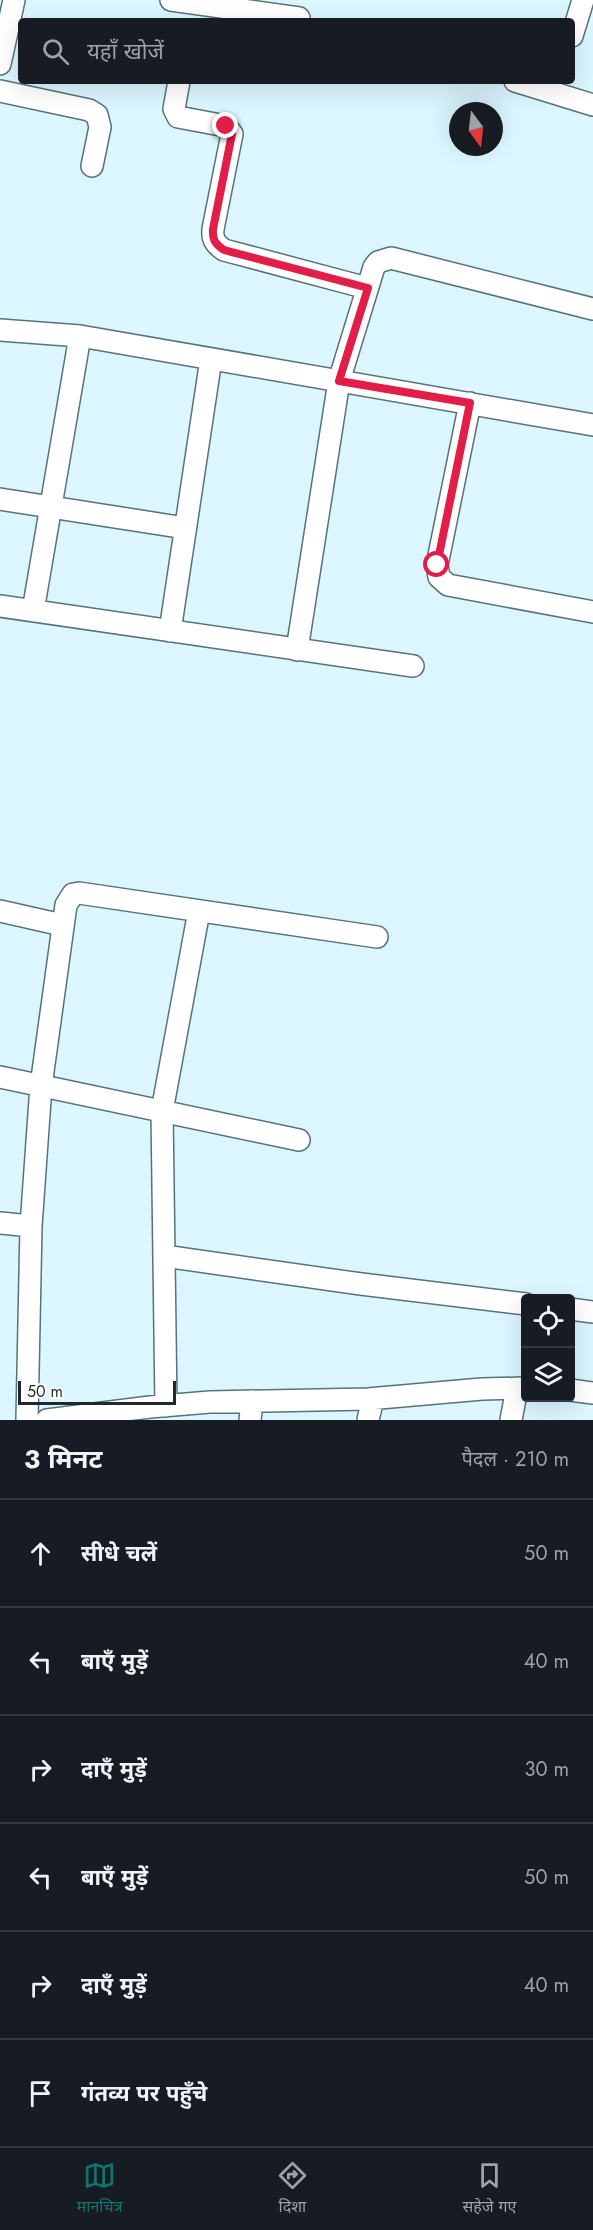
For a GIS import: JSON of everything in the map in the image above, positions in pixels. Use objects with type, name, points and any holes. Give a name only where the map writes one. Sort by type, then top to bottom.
[{"type":"street","points":[[0,64],[14,0]]},
{"type":"street","points":[[171,0],[192,12],[299,13]]},
{"type":"street","points":[[575,26],[583,0]]},
{"type":"street","points":[[178,84],[174,109],[178,117],[226,126],[232,134],[213,229],[216,244],[224,250],[368,288]]},
{"type":"street","points":[[536,84],[557,87],[593,105]]},
{"type":"street","points":[[0,91],[89,110],[97,115],[100,127],[93,166]]},
{"type":"street","points":[[297,650],[339,381],[374,267],[378,262],[390,258],[593,309]]},
{"type":"street","points":[[0,330],[80,336],[593,425]]},
{"type":"street","points":[[33,611],[80,336]]},
{"type":"street","points":[[170,631],[211,359]]},
{"type":"street","points":[[470,403],[437,565],[439,577],[448,585],[593,612]]},
{"type":"street","points":[[0,499],[185,528]]},
{"type":"street","points":[[0,606],[412,666]]},
{"type":"street","points":[[27,1420],[31,1226],[41,1086],[62,926],[69,899],[79,893],[377,937]]},
{"type":"street","points":[[0,911],[62,926]]},
{"type":"street","points":[[166,1406],[162,1112],[199,911]]},
{"type":"street","points":[[0,1077],[299,1140]]},
{"type":"street","points":[[0,1222],[31,1226]]},
{"type":"street","points":[[164,1256],[521,1304]]},
{"type":"street","points":[[575,1310],[593,1312]]},
{"type":"street","points":[[47,1420],[166,1406],[251,1411],[521,1388],[510,1420]]},
{"type":"street","points":[[575,1391],[593,1393]]},
{"type":"street","points":[[368,1420],[373,1399]]},
{"type":"route","points":[[226,126],[232,134],[213,229],[216,244],[224,250],[368,288],[339,381],[470,403],[437,565]]}]
